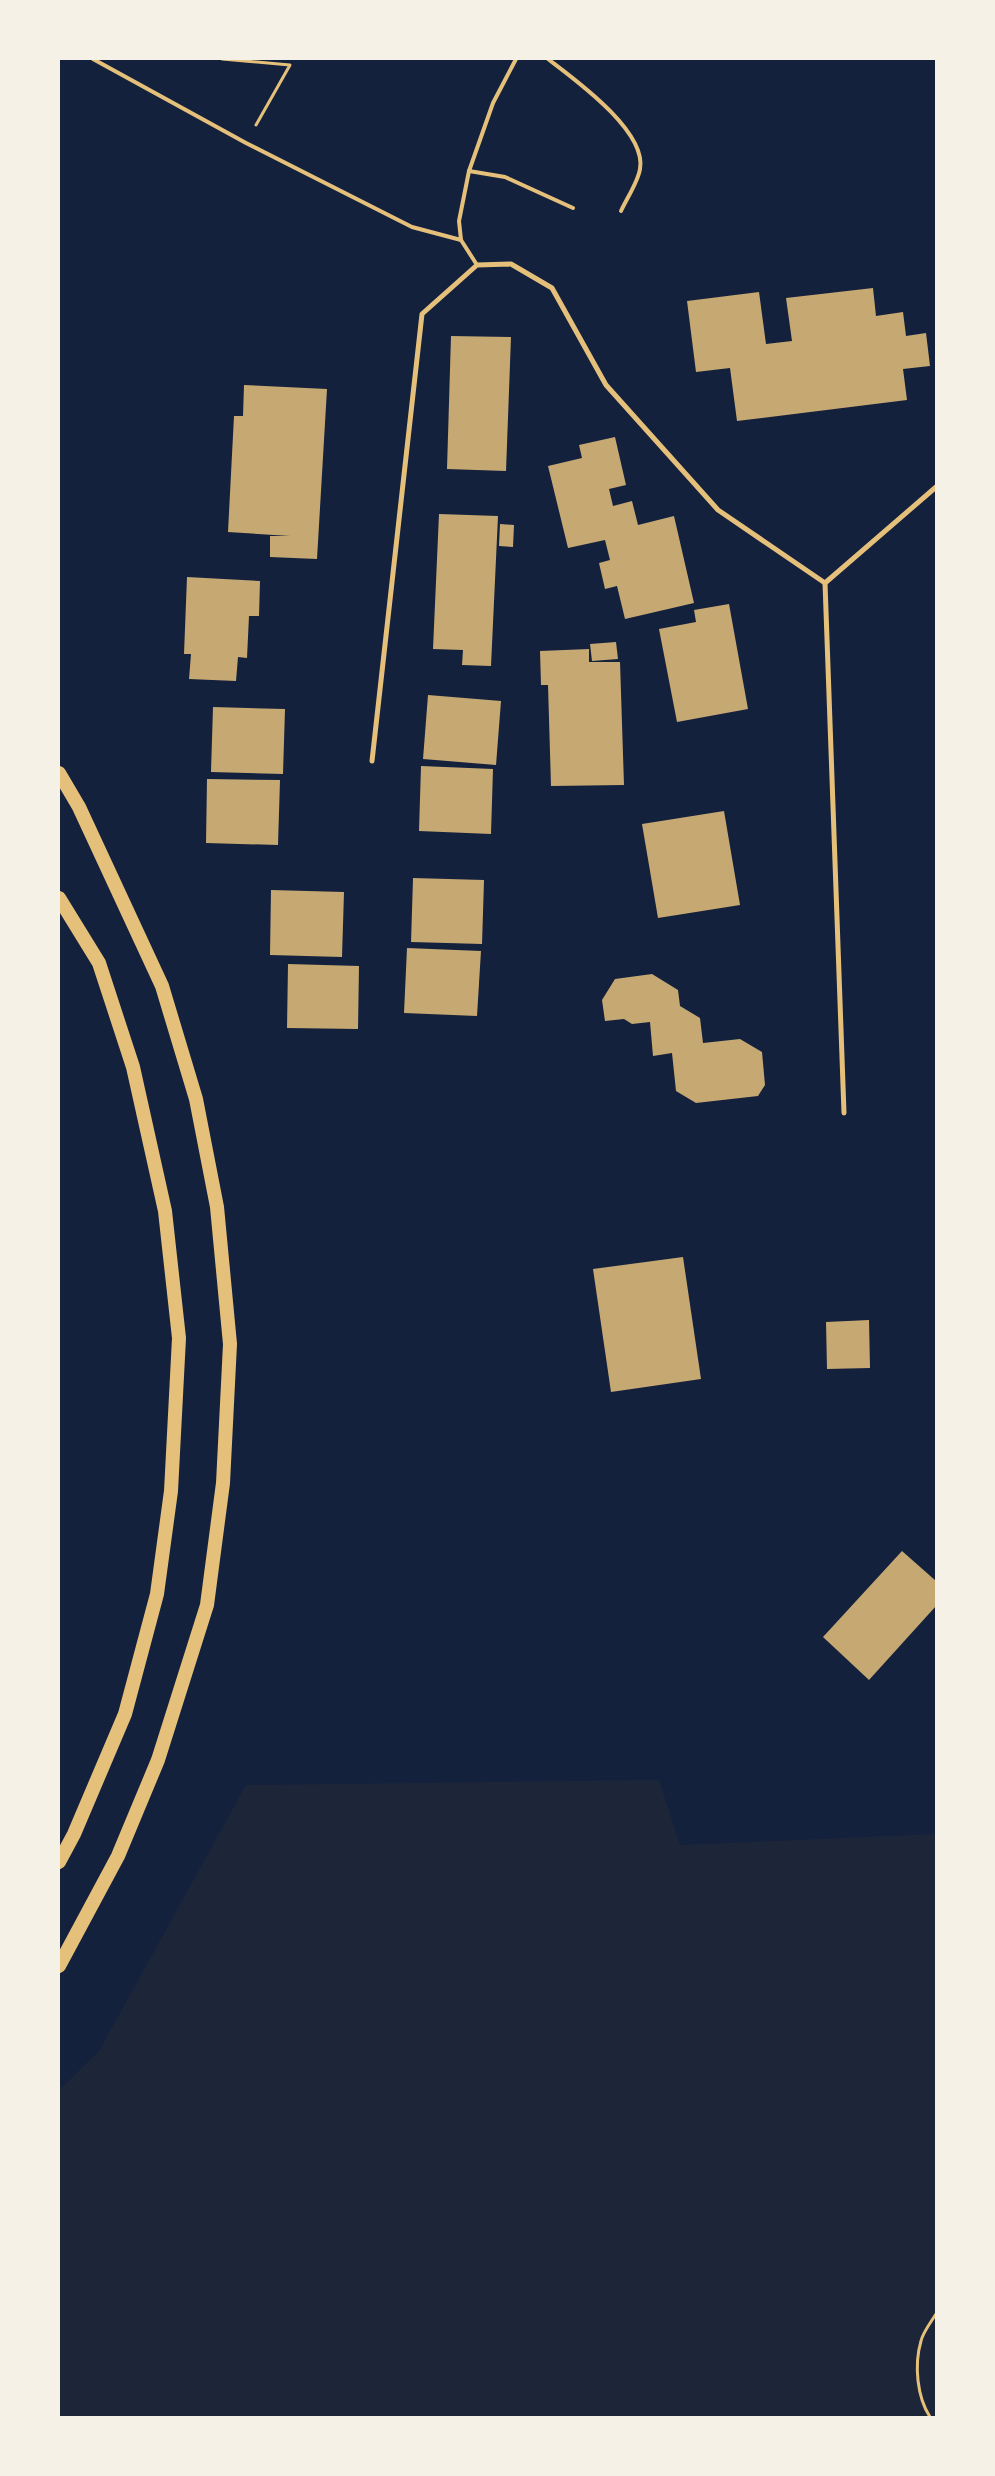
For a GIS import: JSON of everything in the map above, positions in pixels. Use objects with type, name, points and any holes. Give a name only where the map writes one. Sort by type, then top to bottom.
[{"type":"highway","points":[[59,773],[79,807],[162,986],[196,1099],[217,1207],[230,1344],[223,1483],[206,1605],[154,1769],[118,1856],[59,1966]]},
{"type":"highway","points":[[59,898],[99,963],[133,1067],[165,1211],[179,1338],[171,1491],[157,1594],[125,1714],[74,1834],[59,1862]]},
{"type":"street","points":[[372,761],[422,314],[478,265],[511,264],[552,288],[606,385],[718,510],[825,583]]},
{"type":"street","points":[[825,583],[936,487]]},
{"type":"street","points":[[825,583],[844,1112]]},
{"type":"lane","points":[[93,59],[246,143],[412,227],[461,240]]},
{"type":"lane","points":[[478,265],[461,240],[458,221],[469,171],[493,103],[516,59]]},
{"type":"lane","points":[[548,59],[594,94],[635,140],[640,168],[621,211]]},
{"type":"lane","points":[[469,171],[505,177],[573,208]]},
{"type":"path","points":[[222,59],[290,65],[263,112]]},
{"type":"path","points":[[930,2417],[926,2411],[917,2374],[921,2340],[936,2314]]},
{"type":"shaded area","points":[[659,1780],[680,1845],[936,1834],[936,2417],[59,2417],[59,2090],[99,2051],[246,1785]]},
{"type":"building","points":[[873,288],[876,316],[903,312],[906,336],[926,333],[930,366],[903,369],[907,400],[737,421],[730,368],[696,372],[687,301],[759,292],[766,344],[792,341],[786,298]]},
{"type":"building","points":[[451,336],[511,337],[506,471],[447,469]]},
{"type":"building","points":[[244,385],[327,389],[317,559],[270,557],[270,536],[290,536],[228,532],[234,416],[243,416]]},
{"type":"building","points":[[615,437],[626,485],[609,489],[613,506],[632,501],[638,525],[674,516],[694,603],[625,619],[617,586],[605,589],[599,563],[610,560],[605,540],[568,548],[548,466],[582,458],[579,445]]},
{"type":"building","points":[[439,514],[498,516],[491,666],[462,665],[463,650],[433,649]]},
{"type":"building","points":[[500,524],[514,525],[513,547],[499,546]]},
{"type":"building","points":[[187,577],[260,581],[259,616],[249,616],[247,658],[238,657],[236,681],[189,679],[191,654],[184,654]]},
{"type":"building","points":[[729,604],[748,709],[677,722],[659,629],[696,622],[694,610]]},
{"type":"building","points":[[616,642],[618,659],[592,661],[590,644]]},
{"type":"building","points":[[589,649],[589,662],[620,662],[624,785],[551,786],[548,685],[541,685],[540,651]]},
{"type":"building","points":[[428,695],[501,701],[496,765],[423,759]]},
{"type":"building","points":[[213,707],[285,709],[283,774],[211,772]]},
{"type":"building","points":[[421,766],[493,769],[491,834],[419,831]]},
{"type":"building","points":[[207,779],[280,780],[278,845],[206,843]]},
{"type":"building","points":[[724,811],[740,905],[658,918],[642,824]]},
{"type":"building","points":[[413,878],[484,880],[482,944],[411,942]]},
{"type":"building","points":[[271,890],[344,892],[342,957],[270,955]]},
{"type":"building","points":[[407,948],[481,951],[477,1016],[404,1013]]},
{"type":"building","points":[[288,964],[359,966],[358,1029],[287,1028]]},
{"type":"building","points":[[652,974],[678,990],[680,1006],[700,1018],[703,1043],[740,1039],[762,1052],[765,1085],[758,1096],[696,1103],[676,1091],[672,1053],[653,1056],[650,1022],[632,1024],[624,1019],[605,1021],[602,1000],[615,979]]},
{"type":"building","points":[[683,1257],[701,1379],[611,1392],[593,1269]]},
{"type":"building","points":[[869,1320],[870,1368],[827,1369],[826,1322]]},
{"type":"building","points":[[902,1551],[936,1581],[936,1606],[869,1680],[823,1637]]}]
